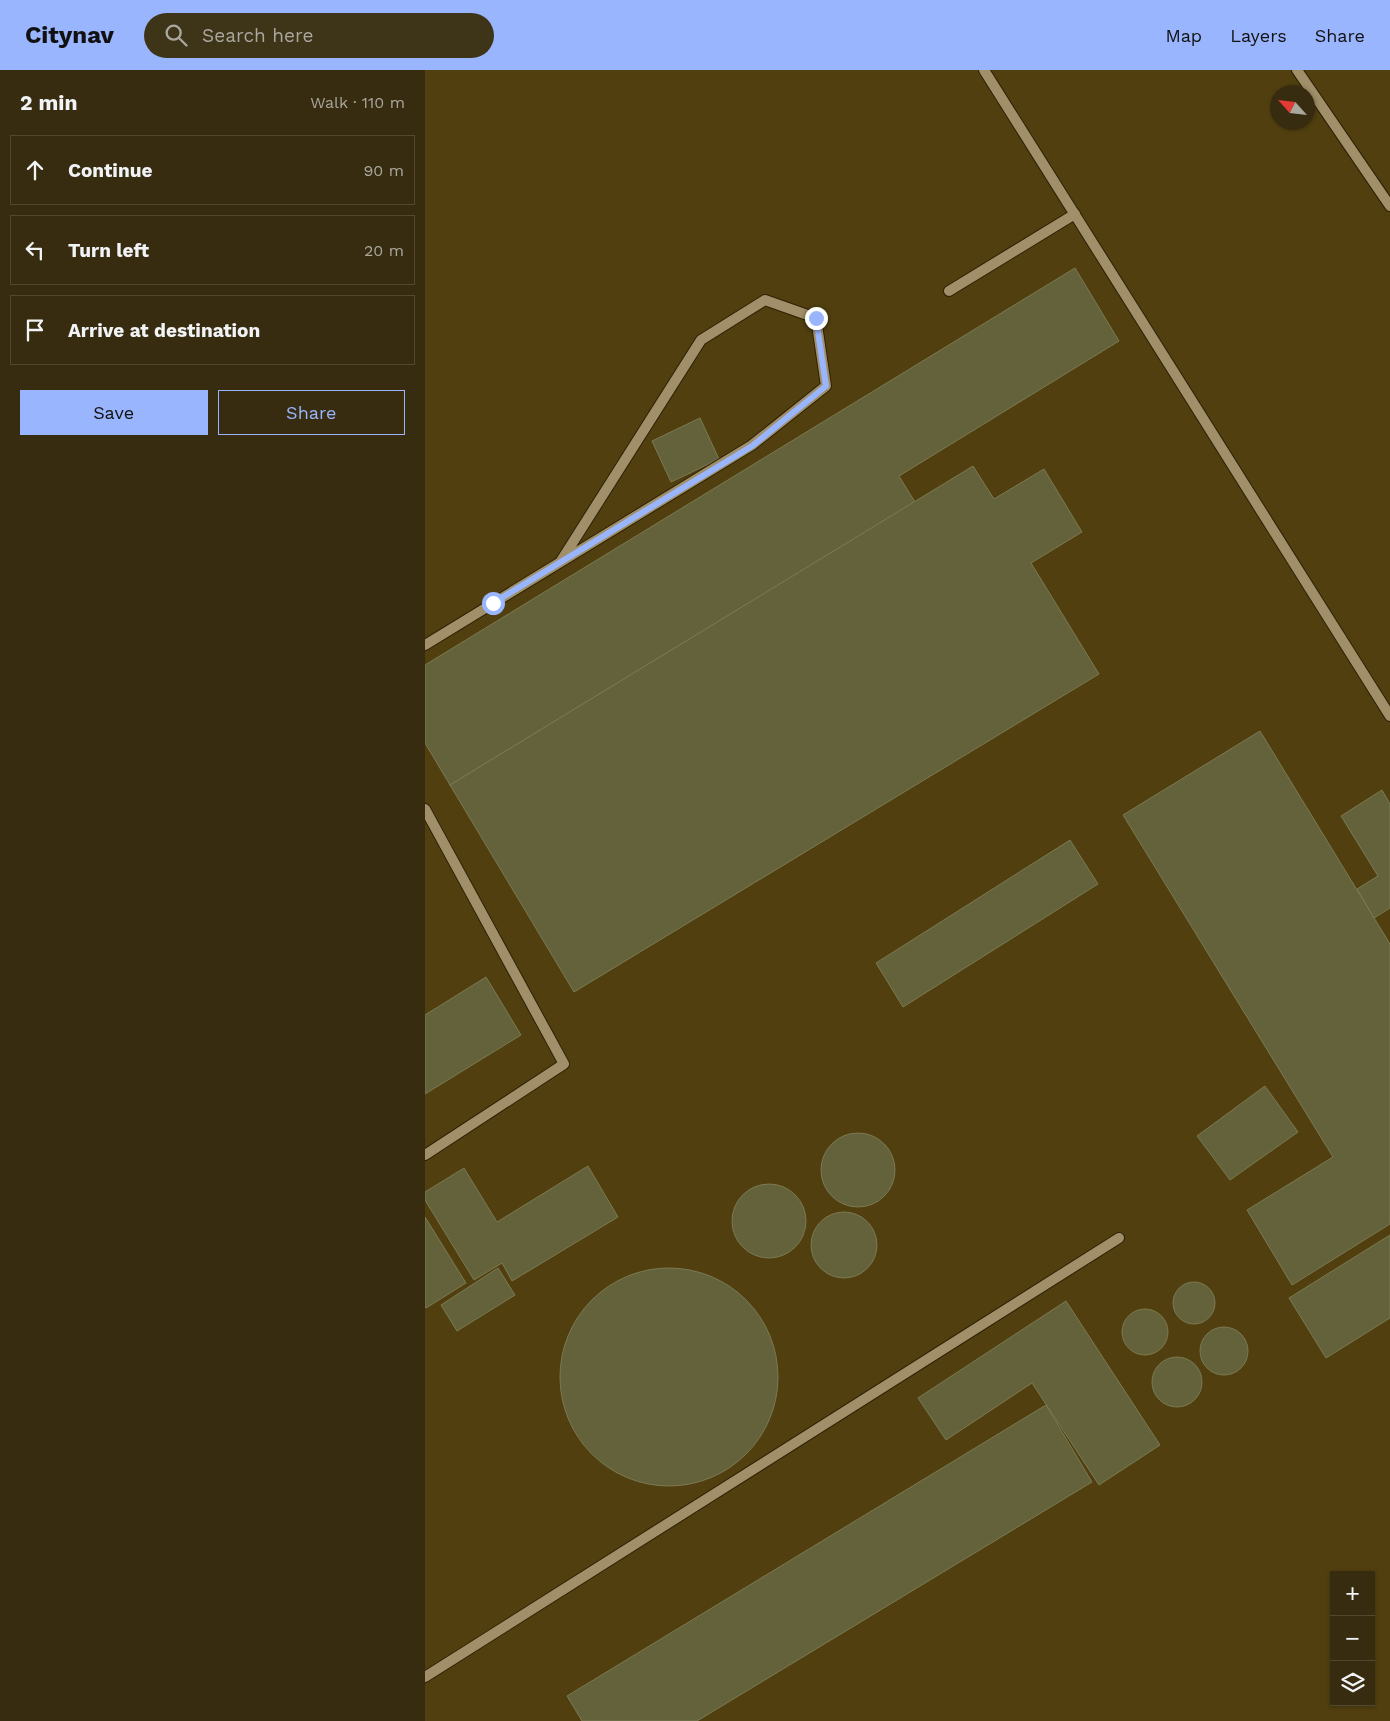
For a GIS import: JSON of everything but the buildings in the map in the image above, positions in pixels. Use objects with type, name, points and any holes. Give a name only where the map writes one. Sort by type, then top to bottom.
[{"type":"lane","points":[[985,70],[1390,716]]},
{"type":"lane","points":[[1297,70],[1390,206]]},
{"type":"lane","points":[[949,291],[1075,214]]},
{"type":"lane","points":[[425,645],[752,446],[826,386],[816,318],[765,300],[701,340],[561,561]]},
{"type":"lane","points":[[425,809],[564,1064],[425,1155]]},
{"type":"lane","points":[[425,1677],[1119,1238]]},
{"type":"shaded area","points":[[425,70],[1390,70],[1390,1721],[425,1721]]},
{"type":"route","points":[[493,603],[752,446],[826,386],[816,318]]}]
